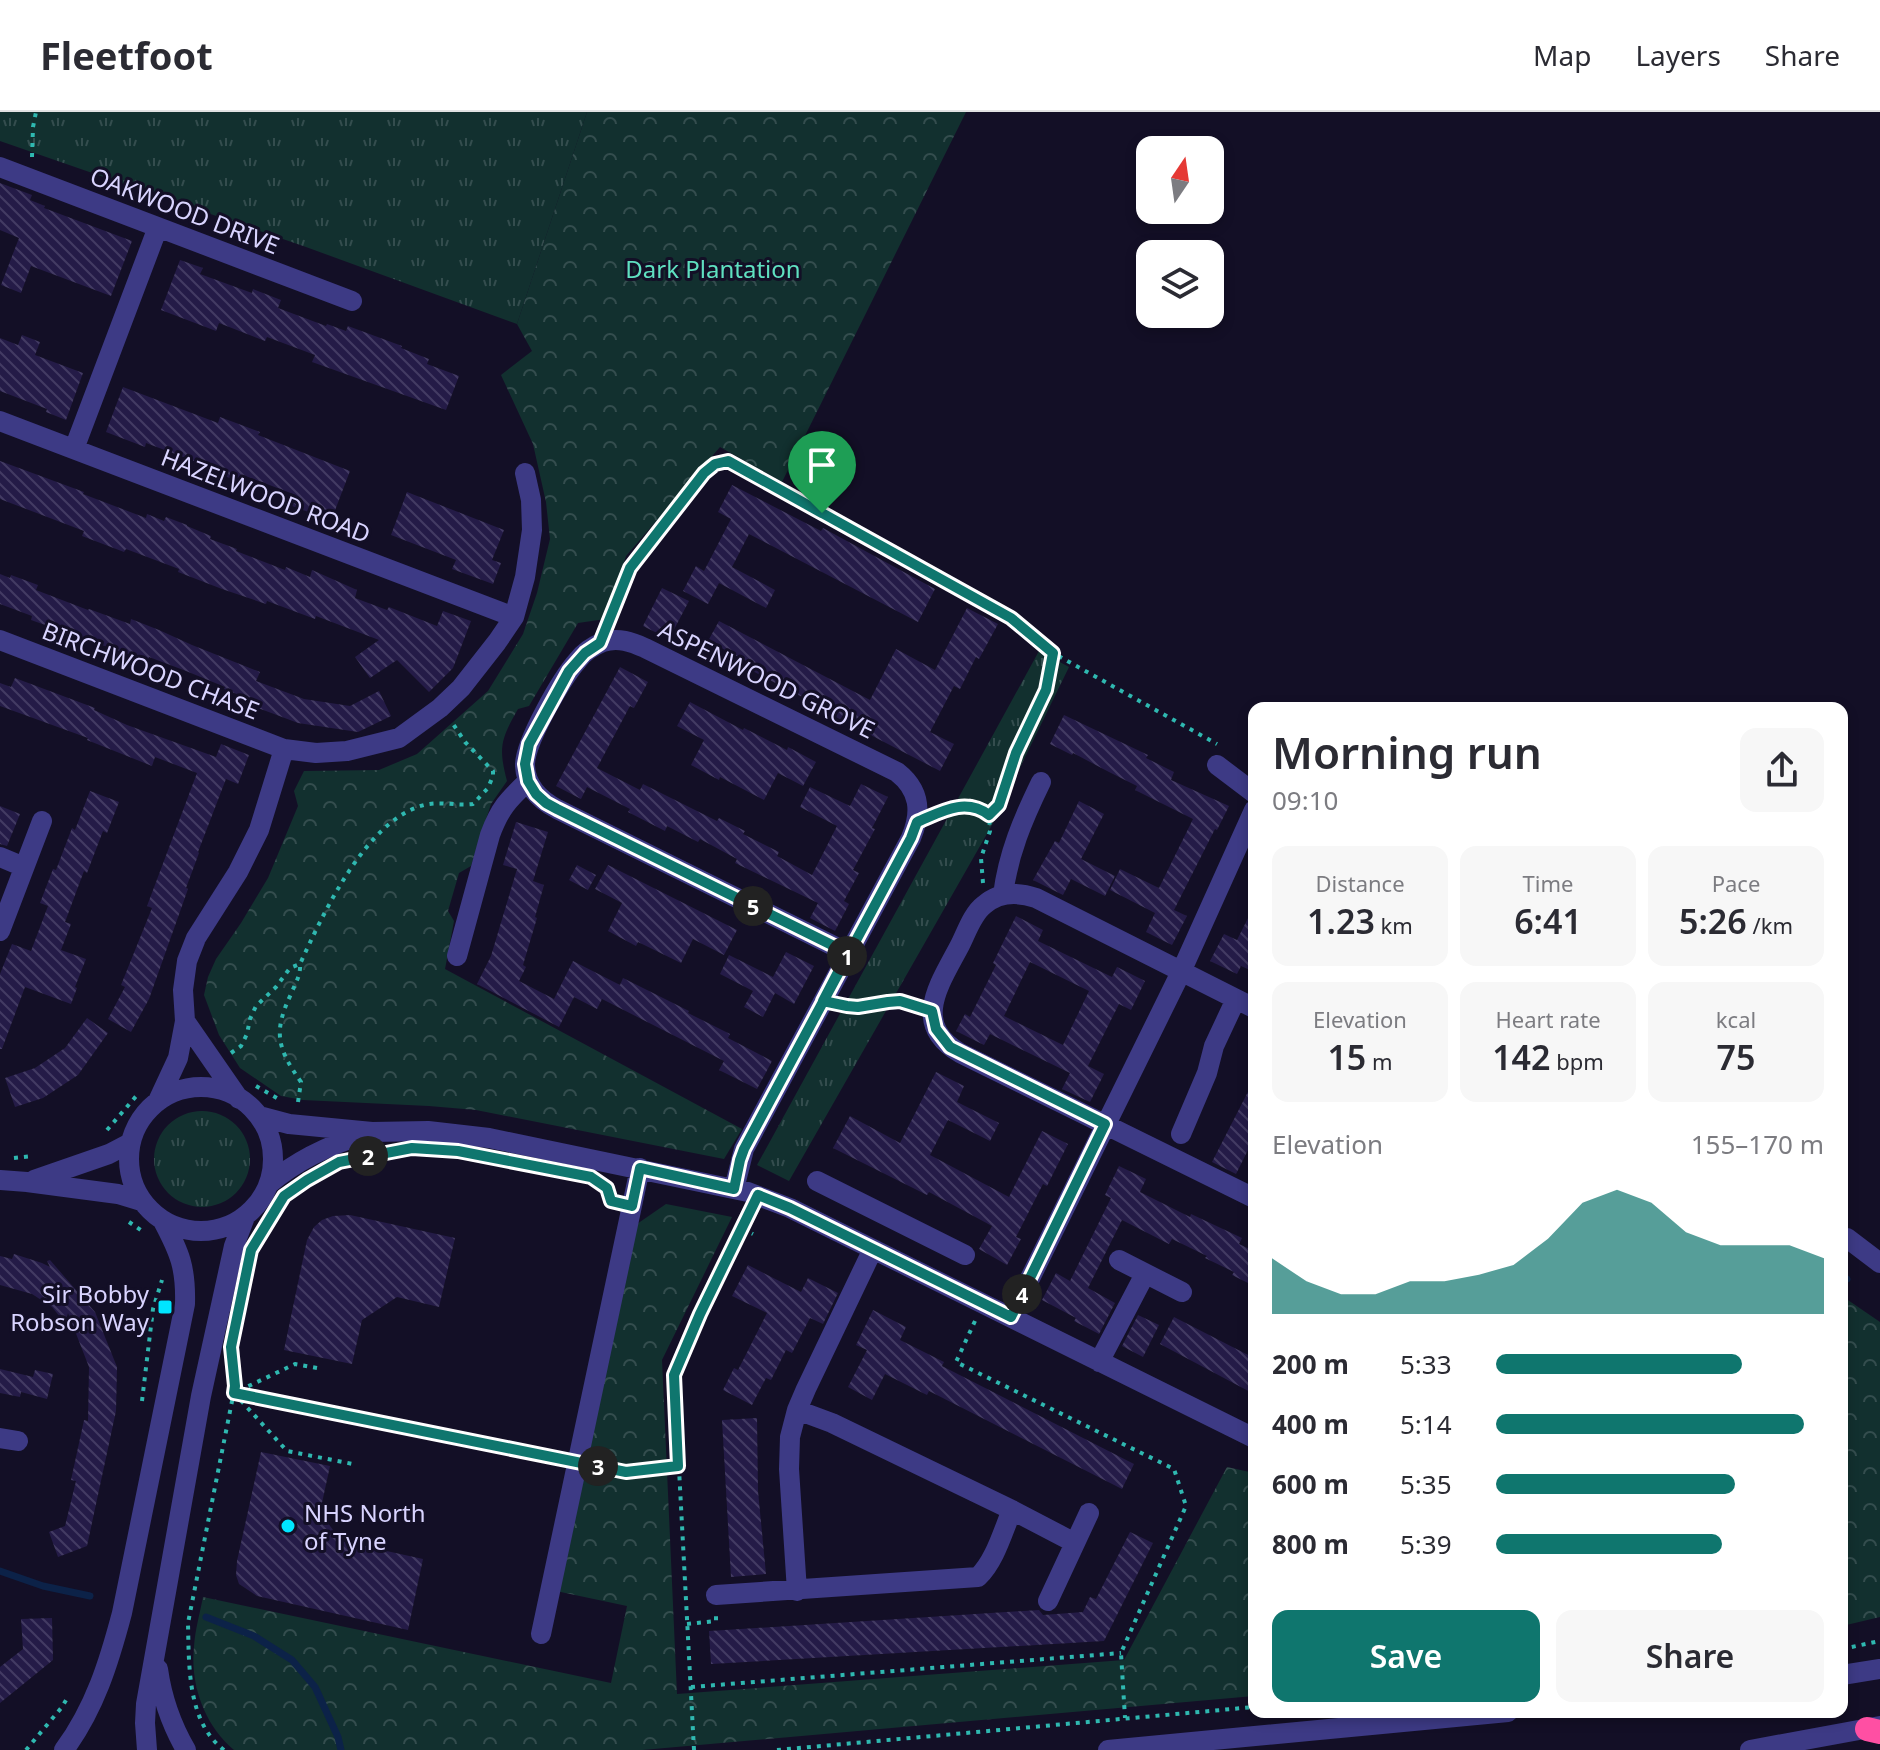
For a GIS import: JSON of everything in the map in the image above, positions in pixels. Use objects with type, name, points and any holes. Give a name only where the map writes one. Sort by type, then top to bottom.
[{"type":"street","name":"OAKWOOD DRIVE","points":[[0,167],[352,301]]},
{"type":"street","points":[[74,449],[158,227]]},
{"type":"street","name":"HAZELWOOD ROAD","points":[[0,421],[514,617]]},
{"type":"street","points":[[158,1101],[178,1058],[185,1021],[183,990],[187,961],[196,938],[238,872],[259,830],[284,749],[316,753],[347,751],[399,738],[461,688],[514,617],[525,577],[532,530],[531,500],[525,473]]},
{"type":"street","name":"BIRCHWOOD CHASE","points":[[0,640],[284,749]]},
{"type":"street","name":"ASPENWOOD GROVE","points":[[600,643],[626,641],[645,648],[897,772],[916,797],[917,822]]},
{"type":"street","points":[[600,643],[585,653],[569,671],[534,732],[525,764],[528,781],[536,794],[557,809],[848,953]]},
{"type":"street","points":[[1222,758],[1248,786]]},
{"type":"street","points":[[457,956],[496,817],[528,781]]},
{"type":"street","points":[[996,898],[1014,841],[1041,782]]},
{"type":"street","points":[[0,931],[42,821]]},
{"type":"street","points":[[734,1189],[744,1149],[917,822]]},
{"type":"street","points":[[1011,1317],[1181,972],[1248,823]]},
{"type":"street","points":[[0,857],[24,867]]},
{"type":"street","points":[[1181,1134],[1207,1073],[1214,1046],[1245,1004],[1036,898],[1019,894],[996,898],[979,909],[933,1002],[936,1029],[950,1047],[1248,1195]]},
{"type":"street","points":[[185,1021],[239,1099],[266,1126],[273,1150],[276,1190]]},
{"type":"street","points":[[239,1099],[205,1089],[173,1094],[158,1101],[136,1127],[128,1163],[132,1182],[141,1201],[163,1221],[203,1229],[218,1228],[245,1217],[276,1190],[287,1169],[313,1154],[372,1132]]},
{"type":"street","points":[[259,1116],[289,1124],[372,1132],[428,1131],[489,1138],[758,1195],[984,1303],[1248,1435]]},
{"type":"street","points":[[27,1182],[59,1173],[130,1143]]},
{"type":"street","points":[[541,1634],[640,1168]]},
{"type":"street","points":[[0,1180],[118,1194],[141,1201]]},
{"type":"street","points":[[817,1181],[965,1255]]},
{"type":"street","points":[[821,1224],[838,1191]]},
{"type":"street","points":[[147,1750],[146,1704],[201,1396],[234,1246],[245,1217]]},
{"type":"street","points":[[64,1750],[77,1732],[100,1686],[122,1613],[185,1304],[184,1271],[176,1244],[163,1221]]},
{"type":"street","points":[[1848,1239],[1880,1263]]},
{"type":"street","points":[[927,1276],[944,1244]]},
{"type":"street","points":[[797,1591],[789,1469],[790,1437],[797,1410],[873,1249]]},
{"type":"street","points":[[1119,1260],[1182,1292]]},
{"type":"street","points":[[1099,1362],[1145,1274]]},
{"type":"street","points":[[797,1410],[832,1423],[1075,1543]]},
{"type":"street","points":[[716,1595],[978,1577],[990,1561],[1012,1510]]},
{"type":"street","points":[[1048,1601],[1089,1513]]},
{"type":"street","points":[[156,1653],[168,1712],[186,1750]]},
{"type":"street","points":[[1848,1674],[1880,1669]]},
{"type":"street","points":[[1108,1750],[1445,1718]]},
{"type":"street","points":[[1750,1750],[1876,1729]]},
{"type":"path","points":[[31,179],[36,112]]},
{"type":"path","points":[[600,643],[630,568],[704,473],[715,464],[728,461],[1011,618],[1053,653],[1222,758]]},
{"type":"path","points":[[996,898],[981,869],[983,850],[990,831],[989,815],[999,805],[1016,753],[1046,690],[1053,653]]},
{"type":"path","points":[[298,1102],[301,1082],[280,1045],[280,1027],[285,1006],[300,972],[300,964],[323,914],[351,867],[388,825],[407,812],[424,805],[473,804],[488,788],[493,776],[491,768],[465,742],[440,708]]},
{"type":"path","points":[[917,822],[963,805],[989,815]]},
{"type":"path","points":[[226,1057],[241,1046],[256,1006],[290,968],[300,964]]},
{"type":"path","points":[[823,1001],[858,1007],[900,1001],[932,1011]]},
{"type":"path","points":[[599,1183],[607,1188],[611,1201],[632,1206]]},
{"type":"path","points":[[263,1227],[276,1190]]},
{"type":"path","points":[[694,1750],[674,1375],[758,1195]]},
{"type":"path","points":[[123,1217],[151,1240]]},
{"type":"path","points":[[743,1229],[753,1234]]},
{"type":"path","points":[[141,1406],[153,1309],[162,1280]]},
{"type":"path","points":[[984,1303],[956,1362],[1174,1469],[1186,1506],[1121,1653],[1125,1718]]},
{"type":"path","points":[[224,1750],[201,1721],[192,1690],[188,1623],[234,1393],[231,1347]]},
{"type":"path","points":[[234,1393],[295,1364],[317,1368]]},
{"type":"path","points":[[234,1393],[626,1472],[678,1466]]},
{"type":"path","points":[[234,1393],[287,1451],[353,1464]]},
{"type":"path","points":[[1848,1648],[1880,1641]]},
{"type":"path","points":[[691,1687],[1121,1653]]},
{"type":"path","points":[[26,1750],[62,1707],[76,1684]]},
{"type":"path","points":[[777,1750],[1248,1708]]},
{"type":"green space","points":[[0,112],[587,112],[517,324],[0,141]]},
{"type":"green space","name":"Dark Plantation","points":[[587,112],[966,112],[782,482],[720,447],[626,556],[605,619],[578,623],[529,706],[518,709],[503,744],[507,781],[491,804],[471,866],[459,873],[448,911],[454,921],[445,969],[742,1129],[724,1159],[476,1110],[303,1100],[281,1096],[240,1068],[219,1035],[204,995],[216,959],[268,878],[298,806],[294,791],[304,771],[379,770],[417,754],[488,691],[523,634],[550,539],[546,502],[533,444],[501,375],[532,351],[517,324]]},
{"type":"green space","points":[[1039,651],[1069,667],[992,825],[789,1181],[757,1165]]},
{"type":"green space","points":[[202,1111],[220,1115],[236,1125],[246,1141],[250,1159],[246,1177],[236,1193],[220,1203],[202,1207],[184,1203],[168,1193],[158,1177],[154,1159],[158,1141],[168,1125],[184,1115]]},
{"type":"green space","points":[[666,1204],[732,1217],[662,1360],[677,1694],[1124,1660],[1227,1467],[1248,1472],[1248,1697],[642,1750],[234,1750],[208,1717],[194,1676],[196,1628],[203,1597],[611,1683],[627,1606],[556,1591],[637,1224]]},
{"type":"green space","points":[[1848,1300],[1880,1322],[1880,1617],[1848,1625]]},
{"type":"building","points":[[0,183],[32,195],[30,200],[44,208],[132,241],[111,296],[31,266],[21,293],[1,285],[19,238],[0,230]]},
{"type":"building","points":[[180,260],[203,268],[200,274],[281,300],[278,308],[326,326],[346,331],[348,326],[429,359],[427,364],[459,376],[446,410],[312,362],[315,355],[267,337],[265,341],[219,323],[216,331],[161,310]]},
{"type":"building","points":[[22,335],[40,342],[35,355],[83,373],[66,420],[46,412],[47,409],[0,391],[0,338],[18,345]]},
{"type":"building","points":[[123,387],[218,423],[220,417],[350,471],[334,513],[317,507],[314,514],[292,506],[296,495],[243,475],[240,482],[146,443],[145,447],[106,432]]},
{"type":"building","points":[[0,461],[146,518],[147,514],[164,521],[166,517],[187,525],[236,551],[285,570],[286,567],[310,577],[312,570],[357,590],[355,598],[387,610],[389,607],[437,626],[443,611],[471,621],[453,668],[429,692],[397,660],[370,678],[355,657],[379,640],[316,616],[315,619],[222,589],[178,572],[179,569],[82,536],[84,531],[0,499]]},
{"type":"building","points":[[732,485],[821,531],[823,528],[935,589],[918,622],[749,534],[732,567],[775,590],[766,608],[719,583],[708,604],[683,591],[696,566],[704,571],[731,519],[718,512]]},
{"type":"building","points":[[407,492],[504,530],[492,560],[501,563],[493,584],[452,569],[456,560],[391,535]]},
{"type":"building","points":[[0,574],[38,585],[36,590],[88,610],[130,624],[131,619],[159,630],[260,672],[256,681],[304,699],[350,706],[379,691],[391,716],[358,732],[298,723],[258,708],[260,703],[186,671],[149,657],[147,661],[31,620],[32,616],[0,604]]},
{"type":"building","points":[[662,588],[689,601],[669,639],[643,626]]},
{"type":"building","points":[[967,608],[998,624],[960,689],[954,686],[930,732],[954,744],[940,771],[803,700],[745,667],[748,662],[708,641],[719,621],[870,700],[896,649],[935,670]]},
{"type":"building","points":[[620,667],[648,682],[634,708],[630,706],[597,768],[640,790],[643,784],[717,821],[719,818],[745,831],[743,834],[779,852],[777,856],[812,875],[837,826],[800,807],[810,787],[850,806],[861,784],[888,797],[853,870],[859,873],[844,901],[849,904],[835,931],[810,918],[818,903],[735,863],[737,859],[700,839],[698,842],[667,826],[665,831],[587,787],[581,799],[556,786]]},
{"type":"building","points":[[15,678],[95,708],[127,725],[216,757],[221,744],[249,755],[238,784],[226,779],[149,999],[131,1032],[108,1019],[125,987],[121,985],[152,908],[147,906],[197,773],[155,757],[152,766],[88,738],[0,706],[0,683],[11,687]]},
{"type":"building","points":[[690,702],[743,730],[787,750],[788,747],[816,762],[803,786],[778,773],[764,800],[691,765],[704,740],[677,726]]},
{"type":"building","points":[[1064,715],[1148,755],[1146,758],[1174,772],[1171,780],[1229,806],[1174,910],[1187,916],[1172,945],[1146,932],[1155,913],[1110,890],[1120,869],[1159,888],[1193,819],[1135,790],[1137,786],[1050,744]]},
{"type":"building","points":[[90,791],[119,802],[107,833],[103,831],[87,873],[84,871],[65,922],[71,924],[61,950],[86,959],[77,988],[71,1004],[25,987],[0,1049],[0,974],[12,944],[31,951],[48,906],[40,903]]},
{"type":"building","points":[[1079,801],[1104,814],[1081,859],[1115,876],[1105,896],[1071,879],[1063,895],[1033,880],[1055,841],[1059,843]]},
{"type":"building","points":[[0,806],[20,814],[7,846],[0,844]]},
{"type":"building","points":[[516,822],[548,832],[533,881],[544,885],[523,965],[526,967],[519,981],[554,999],[573,961],[620,985],[623,978],[689,1011],[730,1034],[728,1038],[772,1061],[757,1089],[719,1070],[724,1061],[602,999],[597,1009],[574,997],[559,1027],[477,984],[491,956],[517,869],[503,865]]},
{"type":"building","points":[[577,865],[596,875],[588,890],[569,880]]},
{"type":"building","points":[[608,865],[737,930],[724,955],[693,939],[681,963],[638,942],[636,946],[608,931],[622,903],[595,889]]},
{"type":"building","points":[[1016,916],[1043,930],[1038,941],[1112,977],[1117,967],[1145,981],[1131,1010],[1119,1004],[1088,1066],[1104,1074],[1090,1102],[1062,1089],[1070,1073],[990,1034],[984,1045],[956,1031],[965,1014],[970,1017],[996,965],[993,963]],"holes":[[[1030,962],[1089,991],[1063,1045],[1004,1016]]]},
{"type":"building","points":[[1248,918],[1248,969],[1241,966],[1237,974],[1210,961],[1224,934],[1237,940]]},
{"type":"building","points":[[786,952],[814,966],[794,1004],[775,993],[763,1017],[744,1007],[753,991],[720,974],[729,955],[773,977]]},
{"type":"building","points":[[87,1018],[108,1033],[78,1075],[43,1098],[15,1107],[5,1078],[35,1068],[65,1048]]},
{"type":"building","points":[[936,1072],[964,1086],[957,1102],[999,1123],[990,1141],[948,1120],[930,1155],[1009,1197],[1042,1131],[1068,1144],[1016,1237],[1021,1239],[1007,1265],[979,1249],[992,1226],[929,1192],[927,1195],[833,1148],[850,1116],[900,1143]]},
{"type":"building","points":[[1248,1092],[1248,1150],[1236,1174],[1212,1162]]},
{"type":"building","points":[[1119,1166],[1146,1179],[1140,1192],[1242,1238],[1239,1244],[1248,1248],[1248,1283],[1232,1275],[1234,1272],[1205,1258],[1207,1256],[1172,1239],[1169,1244],[1122,1220],[1088,1288],[1115,1303],[1099,1334],[1074,1321],[1076,1318],[1042,1300],[1056,1273],[1070,1281],[1111,1198],[1105,1195]]},
{"type":"building","points":[[350,1215],[455,1238],[439,1307],[397,1297],[362,1320],[352,1364],[284,1350],[307,1240],[322,1220]]},
{"type":"building","points":[[14,1254],[50,1267],[47,1261],[50,1260],[95,1312],[117,1367],[116,1411],[87,1546],[58,1557],[49,1532],[65,1526],[76,1481],[71,1480],[84,1420],[88,1421],[89,1367],[68,1313],[65,1323],[52,1307],[32,1294],[0,1285],[0,1256],[12,1259]]},
{"type":"building","points":[[748,1265],[801,1292],[808,1278],[838,1293],[823,1324],[810,1318],[792,1353],[786,1350],[771,1380],[766,1378],[752,1405],[723,1390],[734,1368],[738,1370],[767,1313],[732,1296]]},
{"type":"building","points":[[873,1310],[906,1327],[900,1340],[944,1362],[942,1366],[1134,1464],[1122,1489],[929,1391],[927,1395],[885,1374],[872,1400],[848,1387],[867,1350],[856,1345]]},
{"type":"building","points":[[1138,1315],[1159,1325],[1143,1357],[1122,1346]]},
{"type":"building","points":[[1174,1317],[1248,1355],[1248,1391],[1160,1344]]},
{"type":"building","points":[[0,1369],[33,1377],[35,1370],[53,1374],[47,1399],[21,1392],[20,1397],[0,1393]]},
{"type":"building","points":[[757,1418],[758,1491],[766,1574],[731,1577],[722,1420]]},
{"type":"building","name":"NHS North of Tyne","points":[[261,1452],[330,1466],[320,1512],[341,1541],[423,1559],[408,1630],[257,1596],[239,1584],[237,1561]]},
{"type":"building","points":[[1130,1532],[1153,1543],[1104,1641],[711,1664],[709,1631],[1039,1610],[1043,1615],[1083,1612],[1090,1597],[1096,1599]]},
{"type":"building","points":[[52,1618],[53,1660],[0,1703],[0,1667],[23,1649],[21,1619]]},
{"type":"waterway","points":[[0,1571],[43,1586],[90,1596]]},
{"type":"waterway","points":[[206,1617],[254,1636],[292,1660],[315,1687],[341,1750]]},
{"type":"place","name":"Sir Bobby Robson Way","points":[[165,1307]]},
{"type":"place","name":"NHS North of Tyne","points":[[288,1526]]},
{"type":"route","points":[[822,513],[728,461],[715,464],[704,473],[637,557],[624,578],[600,643],[585,653],[569,671],[534,732],[526,753],[528,781],[536,794],[557,809],[848,953],[823,1001],[858,1007],[900,1001],[932,1011],[936,1029],[950,1047],[1105,1124],[1011,1317],[758,1195],[674,1375],[678,1466],[626,1472],[234,1393],[231,1347],[251,1250],[284,1196],[339,1162],[412,1148],[458,1151],[591,1177],[607,1188],[611,1201],[632,1206],[640,1168],[734,1189],[744,1149],[848,953],[911,838],[917,822],[963,805],[989,815],[999,805],[1016,753],[1046,690],[1053,653],[1011,618],[822,513]]}]
